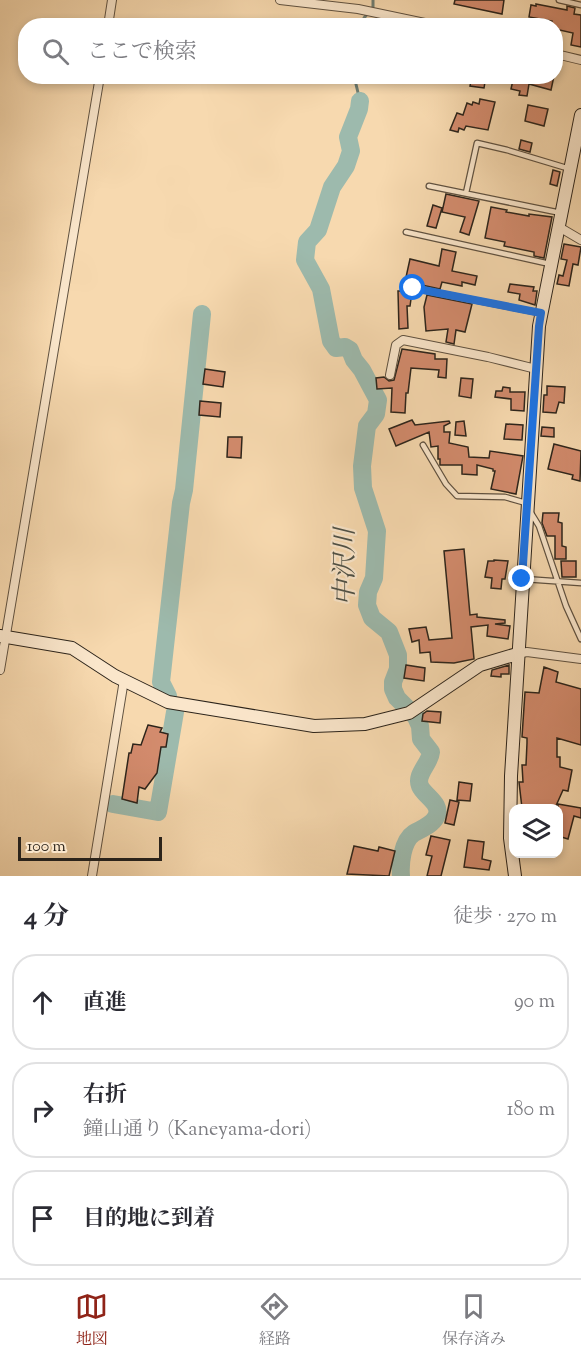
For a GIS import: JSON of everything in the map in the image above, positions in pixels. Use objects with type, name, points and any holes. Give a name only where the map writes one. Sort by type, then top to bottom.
[{"type":"street","points":[[109,18],[112,0]]},
{"type":"street","points":[[280,0],[358,9],[401,18]]},
{"type":"street","points":[[563,56],[581,60]]},
{"type":"street","points":[[0,670],[3,636],[99,84]]},
{"type":"street","points":[[515,876],[510,814],[517,654],[536,369],[541,313],[581,115]]},
{"type":"street","points":[[559,227],[581,240]]},
{"type":"street","points":[[390,375],[396,345],[403,340],[536,369]]},
{"type":"street","points":[[3,636],[72,648],[124,680],[168,702],[314,726],[365,724],[409,713],[472,669],[517,654],[527,652],[581,659]]},
{"type":"street","points":[[92,876],[124,680]]},
{"type":"lane","points":[[559,0],[581,5]]},
{"type":"lane","points":[[466,193],[477,143],[570,169]]},
{"type":"lane","points":[[429,186],[561,213]]},
{"type":"lane","points":[[406,232],[551,265]]},
{"type":"lane","points":[[413,288],[541,313]]},
{"type":"lane","points":[[423,445],[446,484],[457,496],[505,497],[527,507],[539,526],[566,606],[581,639]]},
{"type":"lane","points":[[522,579],[581,583]]},
{"type":"building","points":[[455,0],[504,0],[502,14],[454,4]]},
{"type":"building","points":[[536,4],[567,10],[567,6],[575,8],[574,14],[581,15],[581,47],[571,45],[573,33],[563,31],[563,18],[529,17],[531,5],[536,6]]},
{"type":"building","points":[[470,84],[485,84],[484,88],[470,86]]},
{"type":"building","points":[[512,84],[529,84],[527,96],[519,95],[520,91],[511,89]]},
{"type":"building","points":[[529,84],[552,84],[551,90]]},
{"type":"building","points":[[480,99],[495,102],[488,130],[466,126],[464,130],[459,128],[458,132],[450,130],[457,113],[463,115],[467,103],[479,104]]},
{"type":"building","points":[[528,105],[548,109],[544,126],[525,121]]},
{"type":"building","points":[[521,140],[532,143],[530,152],[519,149]]},
{"type":"building","points":[[553,170],[560,172],[557,186],[550,184]]},
{"type":"building","points":[[446,194],[479,201],[469,235],[460,232],[465,217],[442,212]]},
{"type":"building","points":[[433,205],[442,208],[436,228],[427,226]]},
{"type":"building","points":[[491,207],[529,216],[529,214],[552,217],[544,258],[534,256],[534,252],[504,246],[505,242],[485,238]]},
{"type":"building","points":[[564,244],[581,247],[578,265],[573,264],[569,286],[557,284],[559,275],[563,276],[567,260],[561,259]]},
{"type":"building","points":[[442,249],[456,252],[452,271],[477,276],[475,285],[462,282],[462,286],[442,282],[440,289],[413,283],[409,288],[412,292],[410,306],[407,306],[408,328],[399,329],[398,291],[403,291],[410,259],[439,266]]},
{"type":"building","points":[[510,284],[534,287],[533,291],[537,291],[535,305],[519,300],[520,294],[508,292]]},
{"type":"building","points":[[427,295],[472,304],[465,332],[456,330],[454,344],[446,342],[448,329],[426,331],[424,307]]},
{"type":"building","points":[[402,349],[435,354],[435,359],[447,359],[446,378],[438,377],[439,370],[411,368],[405,413],[391,412],[392,388],[377,389],[376,378],[384,377],[389,381],[394,380]]},
{"type":"building","points":[[205,369],[225,372],[223,387],[203,384]]},
{"type":"building","points":[[461,378],[473,379],[471,398],[459,396]]},
{"type":"building","points":[[547,386],[565,387],[564,403],[559,402],[556,413],[543,412]]},
{"type":"building","points":[[503,387],[510,388],[510,392],[525,392],[524,411],[511,410],[511,399],[495,397],[496,391],[502,391]]},
{"type":"building","points":[[200,401],[221,403],[220,417],[199,415]]},
{"type":"building","points":[[412,420],[415,425],[449,421],[450,423],[444,426],[444,432],[450,432],[449,443],[468,447],[469,457],[489,458],[490,451],[523,456],[516,494],[491,489],[495,471],[493,469],[477,465],[477,475],[462,474],[462,465],[440,465],[438,446],[431,447],[429,432],[396,446],[389,429]]},
{"type":"building","points":[[464,421],[466,436],[455,435],[456,422]]},
{"type":"building","points":[[506,424],[523,425],[522,440],[504,439]]},
{"type":"building","points":[[542,427],[554,428],[554,437],[541,436]]},
{"type":"building","points":[[228,437],[242,437],[241,458],[227,457]]},
{"type":"building","points":[[554,444],[581,451],[580,481],[572,479],[573,475],[548,469]]},
{"type":"building","points":[[543,513],[559,513],[558,522],[562,523],[562,546],[566,547],[566,559],[555,559],[555,536],[547,536],[542,523]]},
{"type":"building","points":[[464,549],[470,615],[477,614],[477,617],[505,620],[505,623],[495,624],[510,626],[508,639],[487,636],[488,625],[471,627],[474,659],[454,663],[431,662],[430,652],[420,653],[419,640],[412,642],[409,629],[426,627],[429,640],[452,638],[444,551]]},
{"type":"building","points":[[488,561],[508,561],[501,589],[491,588],[492,578],[485,577]]},
{"type":"building","points":[[561,561],[576,561],[576,577],[562,577]]},
{"type":"building","points":[[406,665],[425,668],[424,681],[404,678]]},
{"type":"building","points":[[509,665],[509,674],[501,674],[501,677],[491,676],[492,670]]},
{"type":"building","points":[[544,667],[558,672],[556,682],[581,689],[581,745],[557,738],[557,757],[560,757],[560,767],[572,770],[568,791],[563,790],[557,804],[522,804],[519,782],[523,782],[522,765],[526,765],[527,738],[522,737],[525,692],[539,693]]},
{"type":"building","points":[[427,711],[441,712],[440,723],[422,721],[423,714]]},
{"type":"building","points":[[148,725],[162,728],[160,732],[168,734],[166,747],[161,747],[157,773],[145,789],[139,787],[137,803],[122,799],[129,753],[131,753],[133,744],[141,745]]},
{"type":"building","points":[[459,782],[472,784],[470,801],[457,800]]},
{"type":"building","points":[[450,800],[459,802],[454,825],[445,823]]},
{"type":"building","points":[[563,805],[581,808],[581,818],[574,816],[568,839],[563,838]]},
{"type":"building","points":[[431,836],[450,840],[441,876],[427,876],[432,856],[426,855]]},
{"type":"building","points":[[468,840],[484,842],[482,859],[491,861],[489,870],[464,867]]},
{"type":"building","points":[[354,846],[378,851],[379,847],[395,851],[389,876],[347,874]]},
{"type":"waterway","name":"中沢川","points":[[364,18],[373,7],[373,0]]},
{"type":"waterway","name":"中沢川","points":[[356,84],[360,101]]},
{"type":"waterway","name":"中沢川","points":[[360,101],[348,137],[351,151],[346,166],[332,187],[318,230],[307,242],[305,260],[321,289],[331,341],[336,348],[345,347],[350,350],[378,400],[376,414],[367,426],[362,466],[363,488],[377,531],[374,578],[368,592],[367,605],[372,618],[389,632],[398,655],[398,669],[393,689],[397,698],[416,717],[420,726],[421,739],[431,752],[419,777],[419,782],[422,790],[437,808],[436,817],[432,822],[414,833],[407,841],[404,847],[401,876]]},
{"type":"waterway","name":"中沢川","points":[[168,696],[161,682],[202,314]]},
{"type":"waterway","name":"中沢川","points":[[113,804],[158,812],[175,712]]},
{"type":"route","points":[[413,288],[541,313],[522,579]]}]
